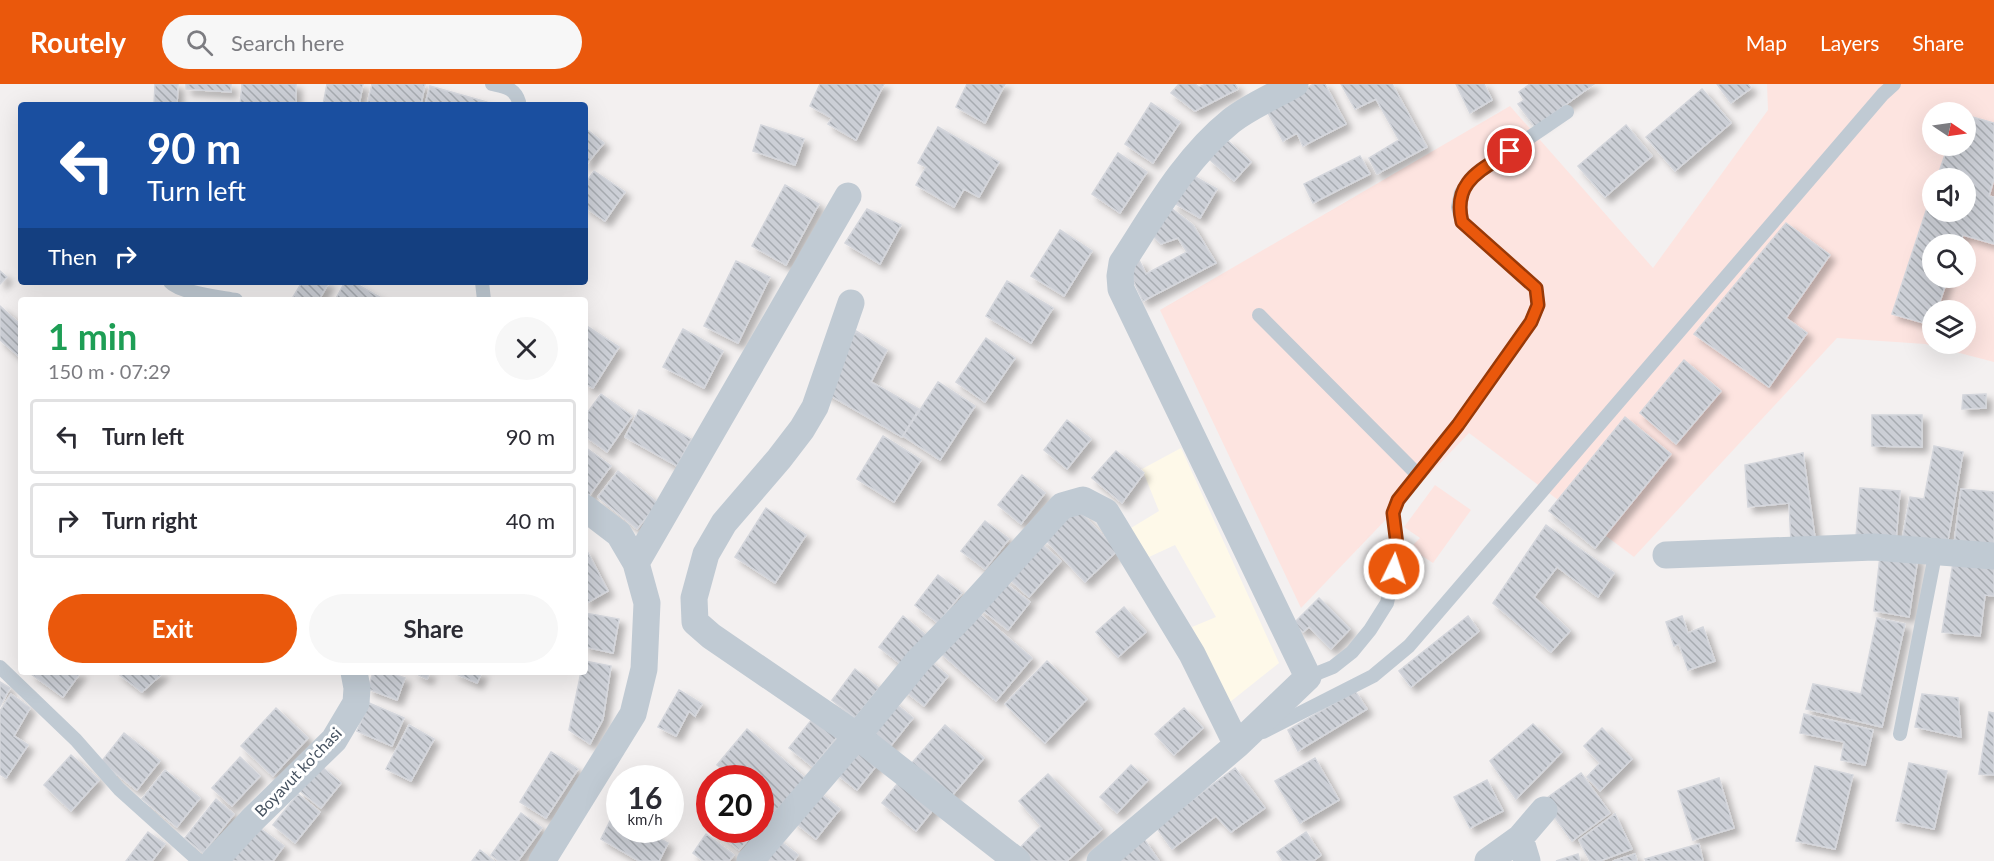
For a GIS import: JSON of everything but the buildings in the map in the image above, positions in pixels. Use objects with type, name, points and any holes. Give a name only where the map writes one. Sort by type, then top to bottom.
[{"type":"street","points":[[1100,861],[1237,745],[1308,677],[1121,290],[1120,276],[1122,263],[1166,196],[1209,140],[1233,119],[1295,84]]},
{"type":"street","points":[[639,570],[848,196]]},
{"type":"street","points":[[851,303],[814,407],[802,429],[724,523],[706,554],[694,598],[695,622],[711,636],[857,736],[1017,861]]},
{"type":"street","points":[[750,861],[918,661],[1062,506],[1083,500],[1106,512],[1192,654],[1237,745]]},
{"type":"street","points":[[542,861],[633,714],[644,669],[647,603],[639,570],[619,534],[588,510]]},
{"type":"street","points":[[1666,555],[1874,547],[1994,556]]},
{"type":"street","name":"Boyavut ko'chasi","points":[[214,861],[333,740],[356,703],[355,675]]},
{"type":"street","points":[[1488,861],[1523,850],[1544,810]]},
{"type":"lane","points":[[492,84],[510,88],[517,93],[519,102]]},
{"type":"lane","points":[[1237,745],[1372,676],[1409,646],[1875,103],[1894,84]]},
{"type":"lane","points":[[1308,677],[1333,667],[1352,652],[1370,630],[1387,603],[1398,553],[1393,513],[1398,500],[1458,425],[1531,322],[1538,305],[1536,288],[1462,222],[1458,207],[1461,193],[1473,176],[1567,112]]},
{"type":"lane","points":[[173,285],[222,297]]},
{"type":"lane","points":[[1259,315],[1418,475]]},
{"type":"lane","points":[[1900,734],[1936,550]]},
{"type":"lane","points":[[0,667],[76,740],[119,789],[199,861]]},
{"type":"shaded area","points":[[1767,84],[1994,84],[1994,362],[1963,354],[1976,354],[1976,300],[1922,300],[1922,344],[1837,338],[1634,557],[1469,433],[1301,608],[1160,310],[1510,106],[1653,268],[1768,110]]},
{"type":"shaded area","points":[[1181,448],[1279,663],[1230,702],[1192,627],[1216,617],[1175,545],[1149,557],[1131,528],[1159,511],[1142,469]]},
{"type":"shaded area","points":[[1435,485],[1471,510],[1433,563],[1410,548],[1420,538],[1404,527]]},
{"type":"route","points":[[1394,569],[1398,553],[1393,513],[1398,500],[1458,425],[1531,322],[1538,305],[1536,288],[1462,222],[1458,207],[1461,193],[1473,176],[1510,151]]}]
